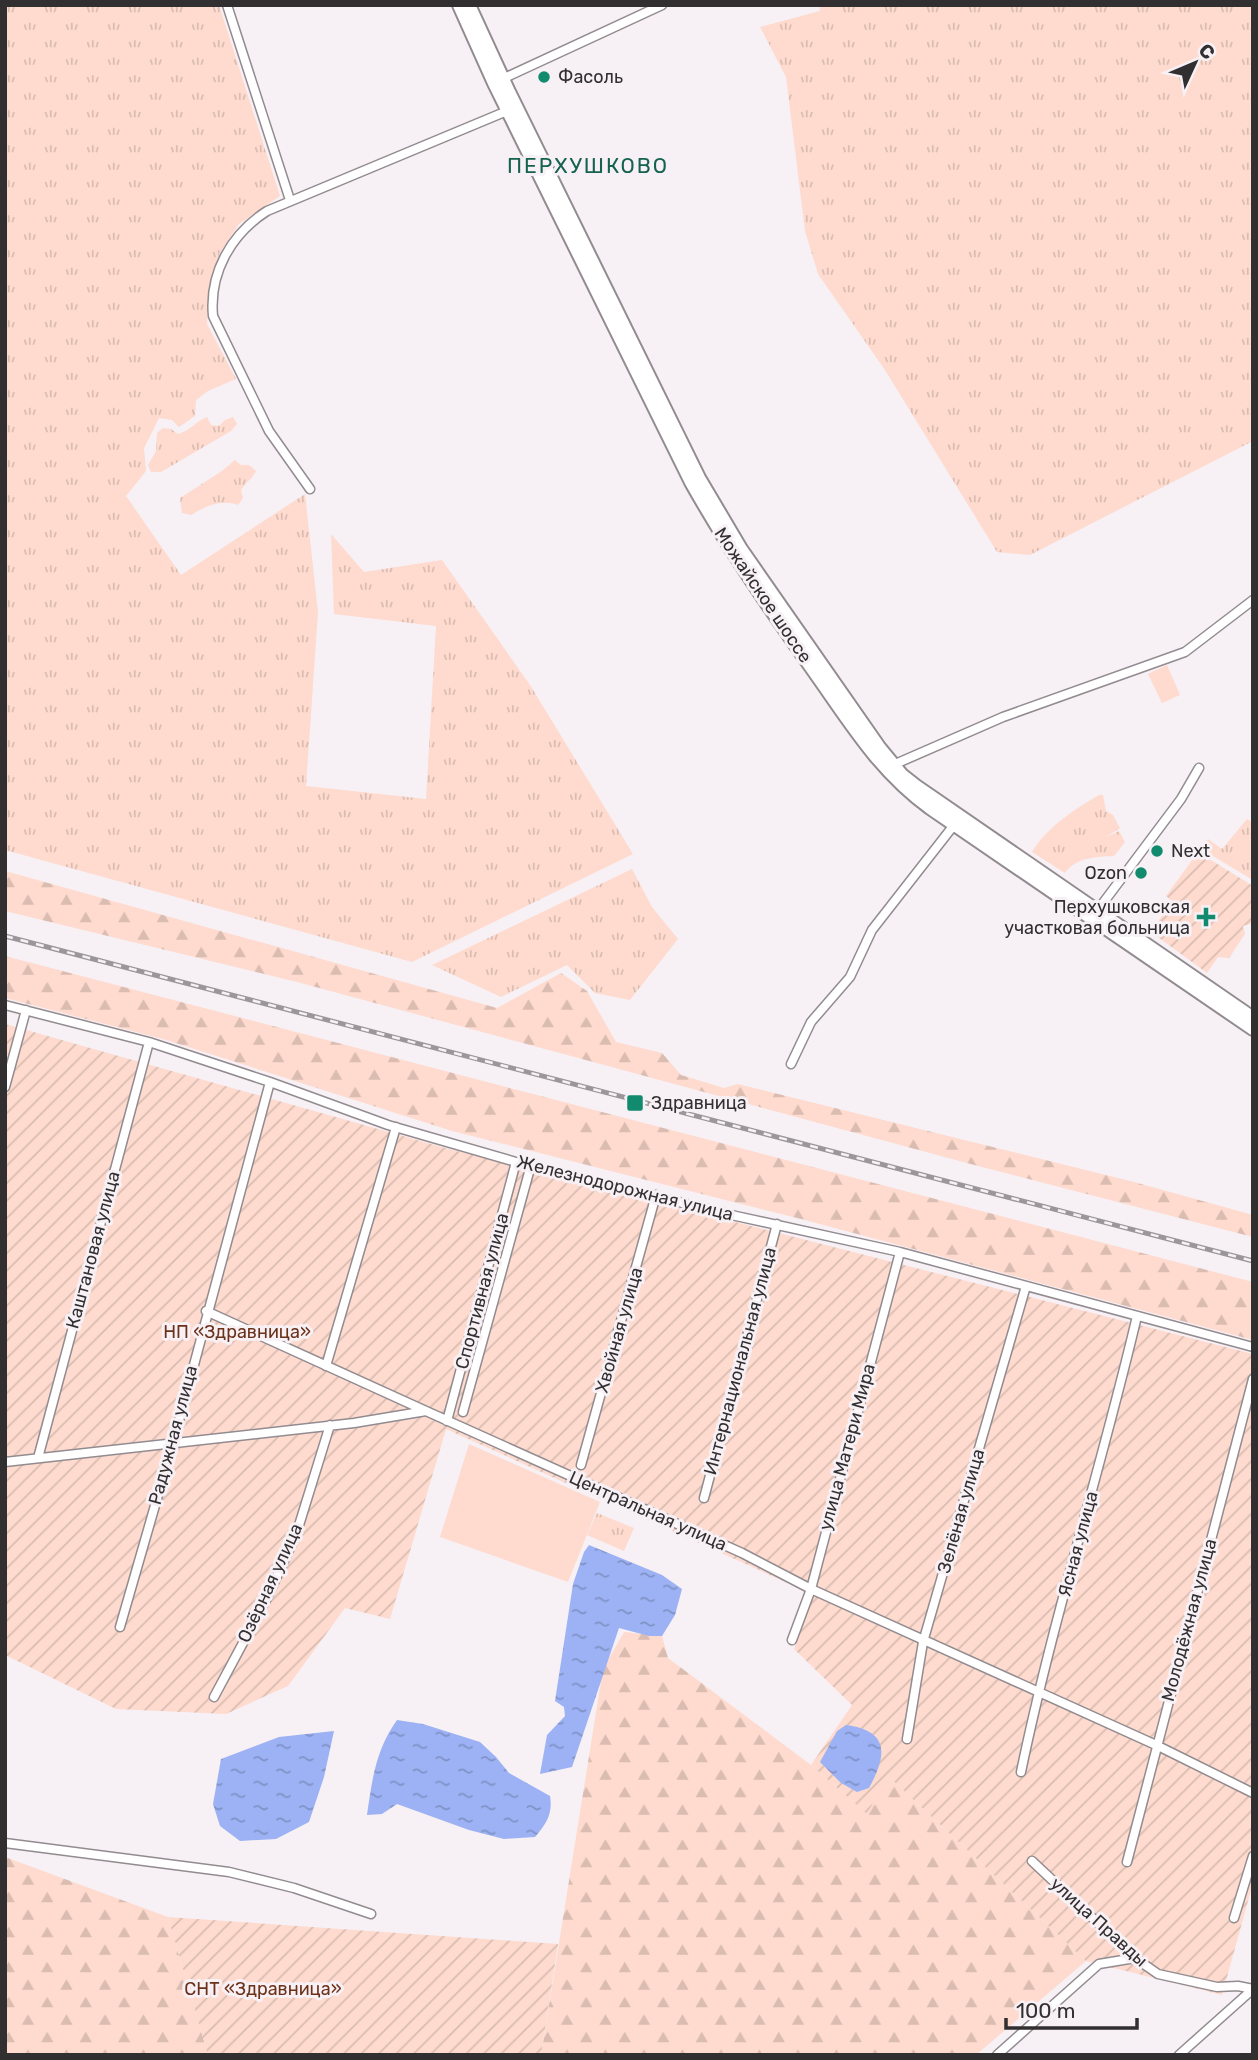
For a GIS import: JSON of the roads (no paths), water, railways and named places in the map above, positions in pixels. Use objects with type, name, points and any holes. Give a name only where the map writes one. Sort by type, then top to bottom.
[{"type":"main road","name":"Можайское шоссе","points":[[459,5],[699,478],[763,582],[893,765],[916,786],[1253,1018]]},
{"type":"main road","name":"Можайское шоссе","points":[[469,5],[507,111],[662,425],[703,502],[733,553],[879,762],[910,794],[1253,1029]]},
{"type":"street","points":[[227,5],[290,200]]},
{"type":"street","points":[[498,81],[662,5]]},
{"type":"street","points":[[310,489],[269,431],[213,316],[212,301],[218,272],[237,237],[251,221],[290,200],[507,111]]},
{"type":"street","points":[[893,765],[1003,717],[1185,652],[1253,600]]},
{"type":"street","points":[[1097,911],[1181,799],[1199,768]]},
{"type":"street","points":[[790,1064],[811,1022],[850,977],[872,930],[954,825]]},
{"type":"street","name":"Железнодорожная улица","points":[[5,1005],[149,1042],[396,1127],[516,1161],[736,1216],[900,1252],[1253,1347]]},
{"type":"street","points":[[5,1087],[26,1010]]},
{"type":"street","name":"Каштановая улица","points":[[38,1458],[149,1042]]},
{"type":"street","name":"Радужная улица","points":[[120,1627],[173,1443],[206,1311],[270,1082]]},
{"type":"street","points":[[326,1366],[396,1127]]},
{"type":"street","name":"Спортивная улица","points":[[447,1421],[516,1161]]},
{"type":"street","points":[[463,1412],[531,1165]]},
{"type":"street","name":"Хвойная улица","points":[[581,1465],[656,1195]]},
{"type":"street","name":"Интернациональная улица","points":[[704,1498],[777,1224]]},
{"type":"street","name":"улица Матери Мира","points":[[792,1640],[811,1589],[814,1569],[900,1252]]},
{"type":"street","name":"Зелёная улица","points":[[907,1739],[923,1642],[1026,1286]]},
{"type":"street","name":"Центральная улица","points":[[206,1311],[742,1553],[923,1642],[1156,1745],[1253,1793]]},
{"type":"street","name":"Ясная улица","points":[[1021,1772],[1038,1692],[1137,1316]]},
{"type":"street","name":"Молодёжная улица","points":[[1127,1862],[1253,1379]]},
{"type":"street","points":[[5,1462],[330,1425],[426,1411]]},
{"type":"street","name":"Озёрная улица","points":[[214,1697],[266,1600],[296,1535],[330,1425]]},
{"type":"street","points":[[5,1843],[229,1872],[294,1888],[371,1914]]},
{"type":"street","points":[[1234,1918],[1253,1856]]},
{"type":"street","name":"улица Правды","points":[[1032,1861],[1135,1958],[1158,1974],[1217,1987],[1238,1986],[1253,1989]]},
{"type":"street","points":[[997,2055],[1099,1964],[1135,1958]]},
{"type":"street","points":[[1179,2055],[1253,1989]]},
{"type":"water","points":[[589,1545],[662,1575],[682,1589],[675,1615],[662,1636],[649,1636],[619,1628],[572,1767],[540,1774],[547,1735],[565,1716],[564,1707],[555,1701],[573,1584]]},
{"type":"water","points":[[397,1720],[423,1724],[480,1742],[509,1773],[550,1796],[549,1813],[535,1837],[504,1839],[469,1830],[397,1804],[382,1814],[367,1815],[380,1754]]},
{"type":"water","points":[[846,1725],[871,1733],[881,1746],[879,1765],[869,1788],[857,1792],[841,1783],[820,1762],[837,1731]]},
{"type":"water","points":[[334,1731],[324,1777],[309,1822],[276,1839],[240,1841],[220,1826],[213,1804],[221,1759],[279,1737]]},
{"type":"railway","points":[[5,936],[1253,1261]]},
{"type":"place","name":"Фасоль","points":[[544,77]]},
{"type":"place","name":"Next","points":[[1157,851]]},
{"type":"place","name":"Ozon","points":[[1141,873]]},
{"type":"place","name":"Перхушковская участковая больница","points":[[1206,917]]},
{"type":"place","name":"Здравница","points":[[635,1103]]},
{"type":"district","name":"ПЕРХУШКОВО","points":[[588,166]]},
{"type":"park label","name":"НП «Здравница»","points":[[237,1332]]},
{"type":"park label","name":"СНТ «Здравница»","points":[[263,1989]]}]
